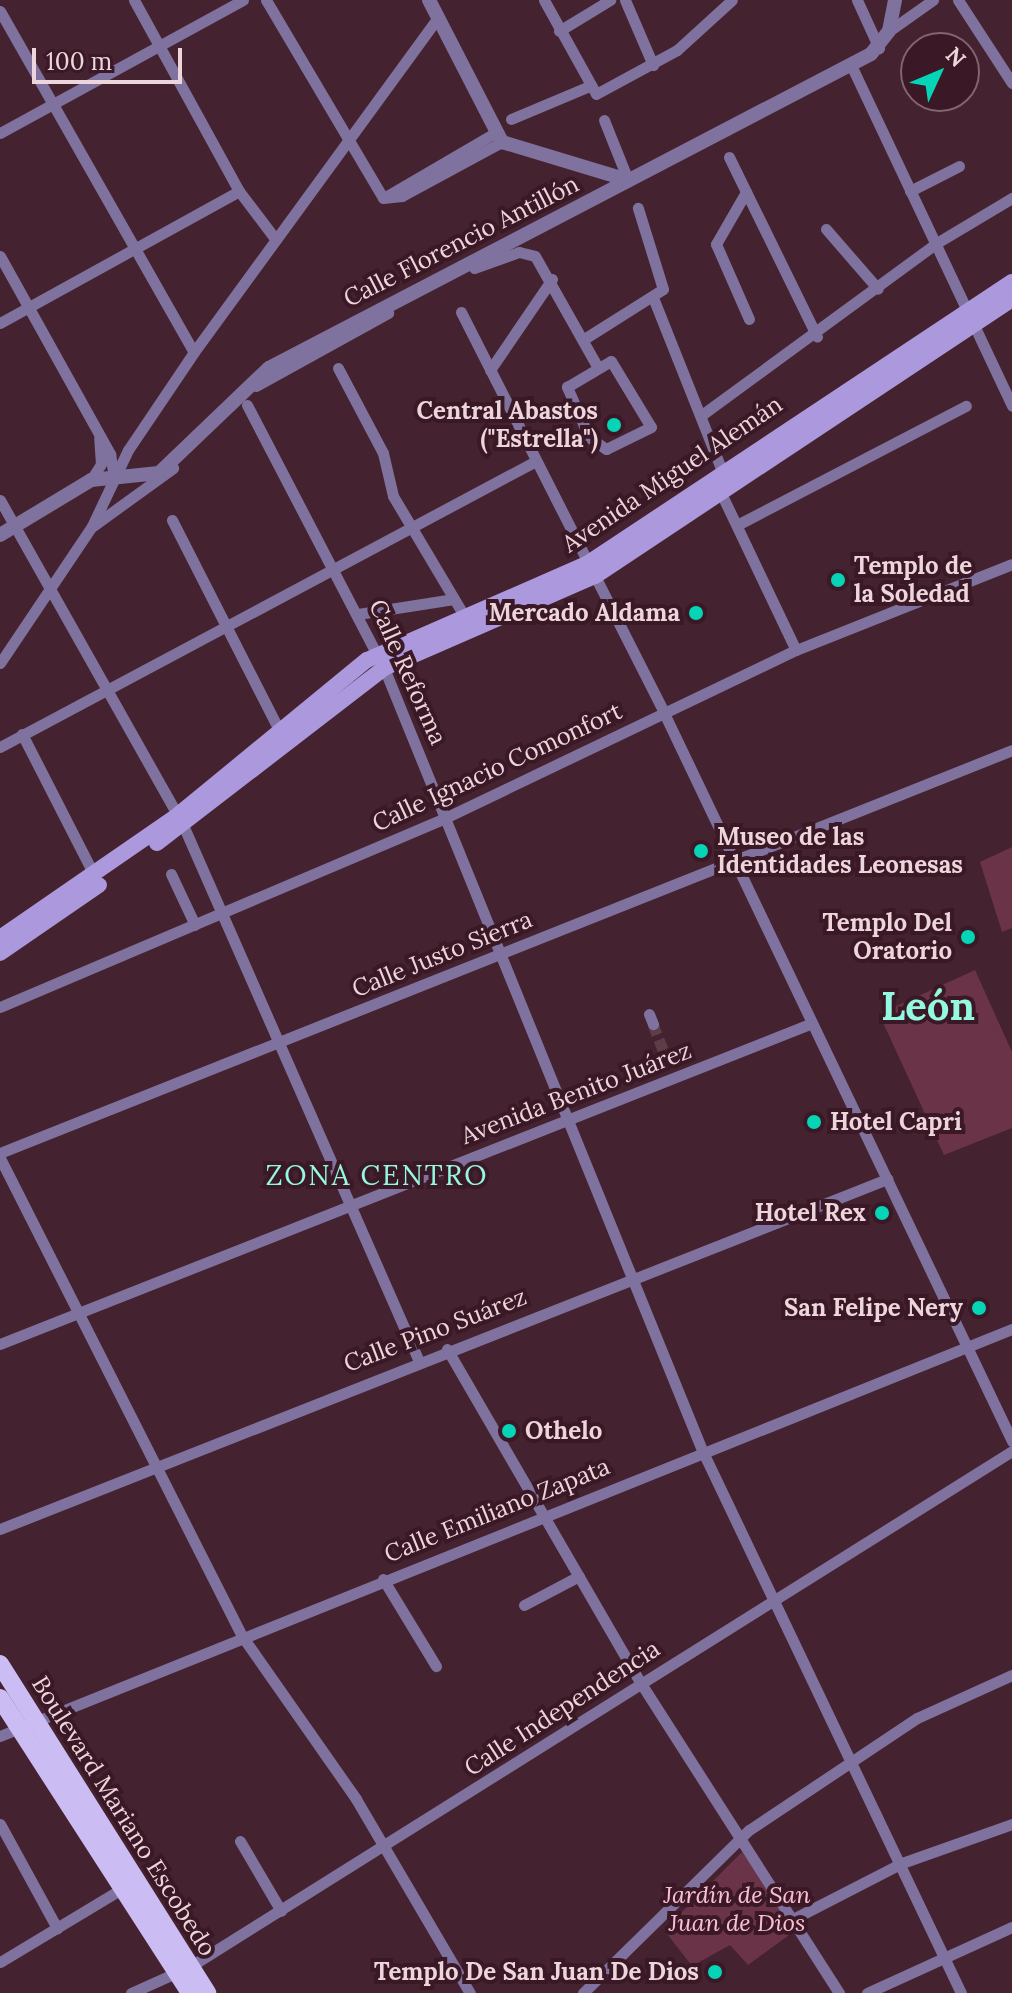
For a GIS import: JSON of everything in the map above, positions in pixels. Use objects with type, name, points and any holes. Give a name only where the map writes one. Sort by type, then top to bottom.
[{"type":"main road","name":"Avenida Miguel Alemán","points":[[0,953],[180,820],[381,661],[591,570],[724,483],[968,316],[1012,282]]},
{"type":"main road","name":"Avenida Miguel Alemán","points":[[968,316],[1012,299]]},
{"type":"main road","name":"Avenida Miguel Alemán","points":[[0,938],[180,820],[280,732],[381,661],[463,614],[591,570]]},
{"type":"main road","name":"Boulevard Mariano Escobedo","points":[[0,1664],[28,1726],[125,1887],[185,1970],[207,1993]]},
{"type":"main road","name":"Boulevard Mariano Escobedo","points":[[0,1698],[28,1726],[185,1970],[190,1993]]},
{"type":"street","points":[[134,0],[239,191],[276,240]]},
{"type":"street","points":[[0,133],[243,0]]},
{"type":"street","points":[[266,0],[347,143],[383,198],[402,196],[499,137]]},
{"type":"street","points":[[429,0],[499,137],[628,180]]},
{"type":"street","points":[[544,0],[590,91]]},
{"type":"street","points":[[559,31],[610,0]]},
{"type":"street","points":[[625,0],[653,65]]},
{"type":"street","points":[[511,119],[653,65],[732,0]]},
{"type":"street","points":[[857,0],[879,48]]},
{"type":"street","points":[[879,48],[889,31],[895,0]]},
{"type":"street","points":[[889,31],[933,0]]},
{"type":"street","points":[[964,2],[1012,83]]},
{"type":"street","points":[[0,11],[194,352]]},
{"type":"street","points":[[0,663],[92,526],[114,477],[194,352],[438,18]]},
{"type":"street","name":"Calle Florencio Antillón","points":[[91,480],[159,473],[269,368],[879,48]]},
{"type":"street","points":[[851,65],[1012,406]]},
{"type":"street","points":[[604,120],[628,180]]},
{"type":"street","points":[[729,157],[817,337]]},
{"type":"street","points":[[910,191],[959,166]]},
{"type":"street","points":[[0,323],[239,191]]},
{"type":"street","points":[[746,192],[716,244],[749,319]]},
{"type":"street","points":[[703,414],[817,337],[935,244],[1012,198]]},
{"type":"street","points":[[584,339],[654,300],[664,284],[638,208]]},
{"type":"street","points":[[826,229],[878,289]]},
{"type":"street","name":"Calle Florencio Antillón","points":[[92,526],[162,479],[254,387],[446,281],[519,252],[535,256],[552,279],[597,366]]},
{"type":"street","points":[[0,256],[99,438],[114,477]]},
{"type":"street","points":[[490,370],[552,279]]},
{"type":"street","points":[[654,300],[703,414],[737,525],[796,650]]},
{"type":"street","points":[[461,312],[532,463],[664,713],[810,1024],[1012,1441]]},
{"type":"street","points":[[617,364],[651,424],[606,449],[589,437],[567,394],[569,383],[597,366],[617,364]]},
{"type":"street","points":[[338,368],[411,526],[463,614]]},
{"type":"street","name":"Calle Reforma","points":[[247,405],[335,565],[381,661],[447,817],[567,1120],[636,1278],[702,1450],[769,1599],[902,1863],[961,1993]]},
{"type":"street","points":[[737,525],[966,406]]},
{"type":"street","points":[[0,535],[91,480],[101,464],[99,438]]},
{"type":"street","points":[[0,747],[335,565],[532,463]]},
{"type":"street","points":[[0,500],[110,687],[180,820],[418,1359]]},
{"type":"street","points":[[172,520],[280,732]]},
{"type":"street","name":"Calle Ignacio Comonfort","points":[[0,1007],[447,817],[796,650],[1012,564]]},
{"type":"street","points":[[358,614],[454,599]]},
{"type":"street","points":[[22,734],[94,875]]},
{"type":"street","name":"Calle Justo Sierra","points":[[0,1156],[1012,750]]},
{"type":"street","points":[[171,874],[195,925]]},
{"type":"street","name":"Avenida Benito Juárez","points":[[0,1344],[567,1120],[672,1074],[810,1024]]},
{"type":"street","points":[[0,1156],[74,1313],[242,1636],[385,1847],[470,1993]]},
{"type":"street","name":"Calle Pino Suárez","points":[[0,1529],[418,1359],[636,1278],[887,1179]]},
{"type":"street","name":"Calle Emiliano Zapata","points":[[0,1736],[702,1450],[1012,1329]]},
{"type":"street","points":[[447,1349],[642,1685],[795,1918],[839,1993]]},
{"type":"street","name":"Calle Independencia","points":[[131,1993],[185,1970],[281,1911],[642,1685],[769,1599],[1012,1451]]},
{"type":"street","points":[[524,1605],[579,1576]]},
{"type":"street","points":[[383,1579],[436,1666]]},
{"type":"street","points":[[583,1993],[740,1837],[850,1761],[929,1712],[1012,1675]]},
{"type":"street","points":[[0,1824],[57,1928]]},
{"type":"street","points":[[795,1918],[902,1863],[1012,1824]]},
{"type":"street","points":[[240,1841],[281,1911]]},
{"type":"street","points":[[0,1962],[125,1887]]},
{"type":"street","points":[[867,1993],[1012,1927]]},
{"type":"green space","points":[[1012,847],[1012,928],[1002,932],[980,862]]},
{"type":"green space","points":[[975,970],[1012,1052],[1012,1128],[944,1155],[879,1014]]},
{"type":"green space","name":"Jardín de San Juan de Dios","points":[[742,1852],[796,1930],[748,1965],[730,1945],[692,1966],[664,1930]]},
{"type":"tunnel","points":[[653,1024],[671,1070]]},
{"type":"place","name":"Central Abastos (\"Estrella\")","points":[[614,425]]},
{"type":"place","name":"Templo de la Soledad","points":[[838,580]]},
{"type":"place","name":"Mercado Aldama","points":[[696,613]]},
{"type":"place","name":"Museo de las Identidades Leonesas","points":[[701,851]]},
{"type":"place","name":"Templo Del Oratorio","points":[[968,937]]},
{"type":"place","name":"Hotel Capri","points":[[814,1122]]},
{"type":"place","name":"Hotel Rex","points":[[882,1213]]},
{"type":"place","name":"San Felipe Nery","points":[[979,1308]]},
{"type":"place","name":"Othelo","points":[[509,1431]]},
{"type":"place","name":"Templo De San Juan De Dios","points":[[715,1972]]},
{"type":"district","name":"León","points":[[928,1006]]},
{"type":"district","name":"ZONA CENTRO","points":[[377,1175]]}]
